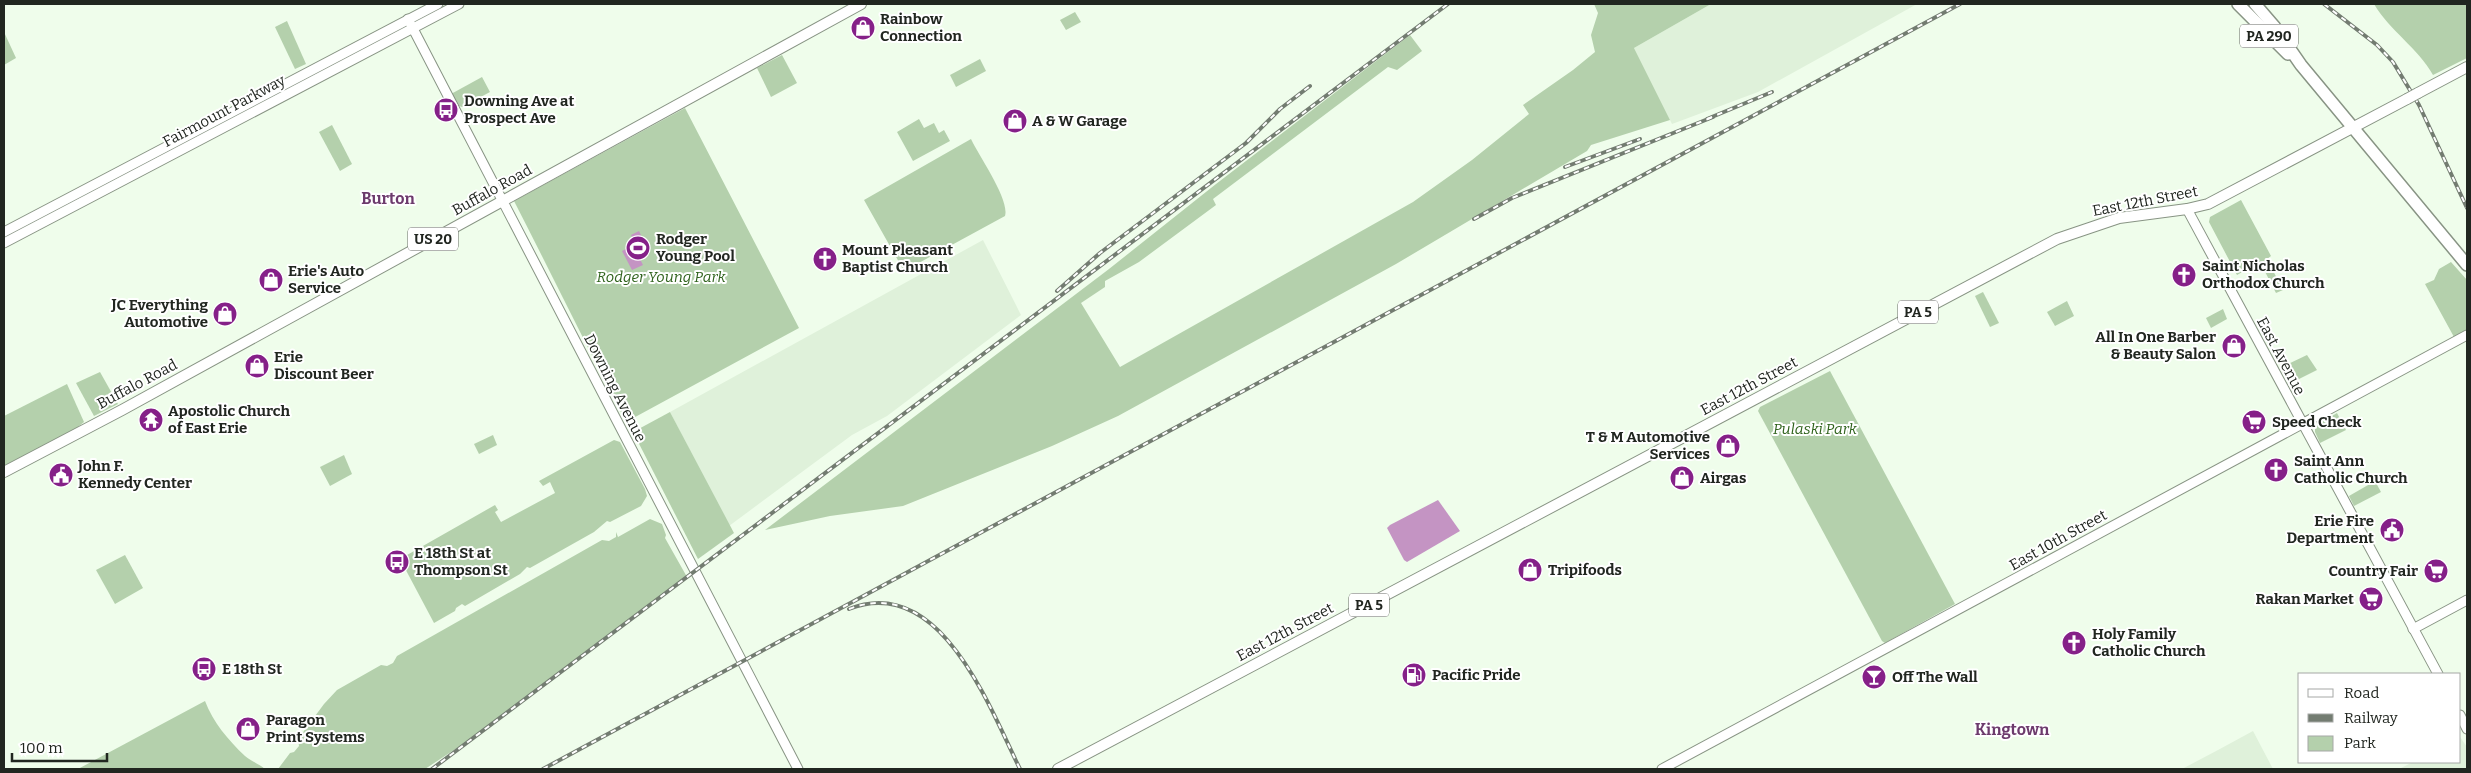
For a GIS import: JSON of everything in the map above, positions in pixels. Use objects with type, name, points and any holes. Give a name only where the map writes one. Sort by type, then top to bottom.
[{"type":"highway","name":"PA 290","points":[[2238,4],[2273,40],[2301,65]]},
{"type":"highway","name":"PA 290","points":[[2254,4],[2274,26],[2301,65],[2355,127]]},
{"type":"highway","points":[[2355,127],[2467,264]]},
{"type":"main road","name":"Buffalo Road","points":[[4,472],[861,4]]},
{"type":"main road","name":"East 12th Street","points":[[1058,769],[2048,244],[2109,220],[2187,209],[2217,199],[2467,67]]},
{"type":"street","name":"Fairmount Parkway","points":[[4,243],[410,24],[438,4]]},
{"type":"street","name":"Fairmount Parkway","points":[[4,232],[410,24],[459,4]]},
{"type":"street","name":"Downing Avenue","points":[[410,24],[798,769]]},
{"type":"street","name":"East Avenue","points":[[2187,209],[2437,673]]},
{"type":"street","name":"East 10th Street","points":[[1662,769],[2467,335]]},
{"type":"street","points":[[2413,629],[2467,600]]},
{"type":"street","points":[[2461,717],[2467,729]]},
{"type":"shaded area","points":[[1711,4],[1917,4],[1758,92],[1672,124],[1634,48]]},
{"type":"shaded area","name":"Rodger Young Pool","points":[[639,231],[649,252],[639,257],[643,265],[632,270],[622,251],[636,244],[631,235]]},
{"type":"shaded area","points":[[983,240],[1021,315],[887,416],[852,435],[729,526],[670,412]]},
{"type":"shaded area","points":[[1438,500],[1460,531],[1407,562],[1404,560],[1387,528]]},
{"type":"shaded area","points":[[2253,731],[2273,769],[2182,769],[2218,750]]},
{"type":"shaded area","points":[[2461,738],[2467,747],[2467,769],[2399,769],[2411,763],[2461,763]]},
{"type":"green space","points":[[1594,4],[1711,4],[1634,48],[1670,120],[1591,145],[1587,151],[1396,264],[1118,416],[1052,446],[903,506],[830,516],[765,530],[1109,269],[1410,35],[1422,51],[1397,70],[1388,67],[1213,199],[1216,205],[1139,262],[1105,281],[1105,287],[1081,303],[1120,367],[1413,202],[1472,160],[1529,114],[1523,105],[1595,52],[1591,35],[1598,13]]},
{"type":"green space","points":[[2374,4],[2467,4],[2467,58],[2433,75],[2420,56],[2388,23]]},
{"type":"green space","points":[[1075,12],[1081,22],[1066,30],[1060,20]]},
{"type":"green space","points":[[287,21],[306,64],[295,69],[275,27]]},
{"type":"green space","points":[[4,32],[16,58],[4,65]]},
{"type":"green space","points":[[782,55],[797,83],[771,97],[757,68]]},
{"type":"green space","points":[[980,59],[986,71],[956,87],[950,75]]},
{"type":"green space","points":[[482,77],[490,92],[462,107],[459,106],[451,94]]},
{"type":"green space","name":"Rodger Young Park","points":[[685,108],[799,328],[626,422],[514,201]]},
{"type":"green space","points":[[919,119],[924,128],[934,123],[939,133],[944,130],[950,141],[913,161],[897,132]]},
{"type":"green space","points":[[332,125],[352,164],[340,171],[319,132]]},
{"type":"green space","points":[[971,139],[999,189],[1005,209],[1005,216],[904,271],[864,200]]},
{"type":"green space","points":[[2241,200],[2271,256],[2267,259],[2283,290],[2276,293],[2260,262],[2237,275],[2209,222],[2210,217]]},
{"type":"green space","points":[[2451,262],[2467,280],[2467,330],[2454,337],[2425,284],[2434,280],[2439,269]]},
{"type":"green space","points":[[1983,292],[1999,323],[1990,327],[1975,296]]},
{"type":"green space","points":[[2067,301],[2074,316],[2055,326],[2047,312]]},
{"type":"green space","points":[[2223,309],[2227,319],[2211,328],[2206,318]]},
{"type":"green space","points":[[2307,355],[2317,370],[2289,384],[2280,368]]},
{"type":"green space","name":"Pulaski Park","points":[[1830,371],[1955,604],[1885,643],[1882,641],[1758,411],[1760,407]]},
{"type":"green space","points":[[100,372],[118,404],[94,416],[76,383]]},
{"type":"green space","points":[[67,384],[84,422],[74,430],[4,466],[4,416]]},
{"type":"green space","points":[[670,412],[734,533],[698,559],[633,432]]},
{"type":"green space","points":[[2337,413],[2346,430],[2320,443],[2315,432],[2315,426]]},
{"type":"green space","points":[[493,435],[497,445],[479,454],[474,444]]},
{"type":"green space","points":[[614,440],[620,442],[645,489],[647,496],[641,506],[610,522],[607,521],[594,532],[530,568],[527,567],[520,574],[465,606],[462,604],[455,611],[434,623],[400,559],[495,505],[498,510],[495,512],[501,522],[555,493],[550,482],[543,486],[539,481]]},
{"type":"green space","points":[[344,455],[352,474],[330,486],[320,467]]},
{"type":"green space","points":[[2375,481],[2381,492],[2354,506],[2349,496]]},
{"type":"green space","points":[[650,519],[662,524],[666,535],[665,538],[687,577],[483,731],[425,769],[278,769],[290,753],[294,752],[299,746],[298,739],[337,690],[381,665],[387,666],[393,663],[397,656],[602,540],[609,541],[616,537],[616,532],[618,537]]},
{"type":"green space","points":[[125,555],[143,588],[115,604],[96,570]]},
{"type":"green space","points":[[205,701],[217,723],[233,744],[245,756],[265,769],[78,769]]},
{"type":"railway","points":[[432,769],[1448,4]]},
{"type":"railway","points":[[543,769],[1960,4]]},
{"type":"railway","points":[[2324,4],[2377,45],[2393,62],[2419,105],[2467,208]]},
{"type":"railway","points":[[1057,291],[1100,253],[1246,143],[1280,109],[1310,86]]},
{"type":"railway","points":[[1707,119],[1772,92]]},
{"type":"railway","points":[[1474,219],[1512,198],[1713,117]]},
{"type":"railway","points":[[1565,167],[1640,139]]},
{"type":"railway","points":[[849,609],[882,603],[910,610],[936,628],[958,653],[977,683],[1020,769]]},
{"type":"place","name":"Rainbow Connection","points":[[863,28]]},
{"type":"place","name":"Downing Ave at Prospect Ave","points":[[446,110]]},
{"type":"place","name":"A & W Garage","points":[[1015,121]]},
{"type":"place","name":"Rodger Young Pool","points":[[638,248]]},
{"type":"place","name":"Mount Pleasant Baptist Church","points":[[825,259]]},
{"type":"place","name":"Saint Nicholas Orthodox Church","points":[[2184,275]]},
{"type":"place","name":"Erie's Auto Service","points":[[271,280]]},
{"type":"place","name":"JC Everything Automotive","points":[[225,314]]},
{"type":"place","name":"All In One Barber & Beauty Salon","points":[[2234,346]]},
{"type":"place","name":"Erie Discount Beer","points":[[257,366]]},
{"type":"place","name":"Apostolic Church of East Erie","points":[[151,420]]},
{"type":"place","name":"Speed Check","points":[[2254,422]]},
{"type":"place","name":"T & M Automotive Services","points":[[1728,446]]},
{"type":"place","name":"Saint Ann Catholic Church","points":[[2276,470]]},
{"type":"place","name":"John F. Kennedy Center","points":[[61,475]]},
{"type":"place","name":"Airgas","points":[[1682,478]]},
{"type":"place","name":"Erie Fire Department","points":[[2392,530]]},
{"type":"place","name":"E 18th St at Thompson St","points":[[397,562]]},
{"type":"place","name":"Tripifoods","points":[[1530,570]]},
{"type":"place","name":"Country Fair","points":[[2436,571]]},
{"type":"place","name":"Rakan Market","points":[[2371,599]]},
{"type":"place","name":"Holy Family Catholic Church","points":[[2074,643]]},
{"type":"place","name":"E 18th St","points":[[204,669]]},
{"type":"place","name":"Pacific Pride","points":[[1414,675]]},
{"type":"place","name":"Off The Wall","points":[[1874,677]]},
{"type":"place","name":"Paragon Print Systems","points":[[248,729]]},
{"type":"district","name":"Burton","points":[[388,198]]},
{"type":"district","name":"Kingtown","points":[[2012,729]]}]
